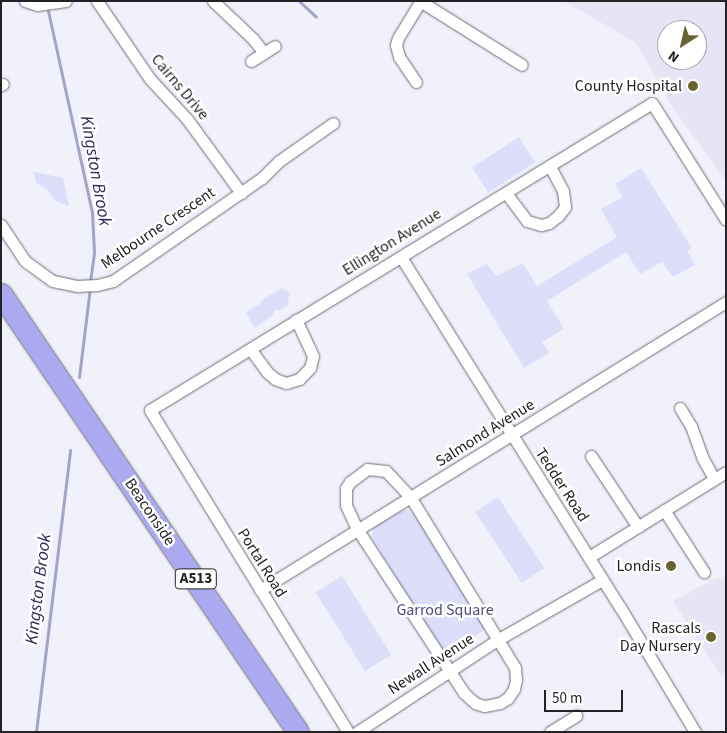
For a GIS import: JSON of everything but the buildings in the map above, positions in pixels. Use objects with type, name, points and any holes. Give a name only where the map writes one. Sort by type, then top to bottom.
[{"type":"highway","name":"Beaconside","points":[[1,294],[298,732]]},
{"type":"street","points":[[25,1],[38,5],[63,2]]},
{"type":"street","name":"Cairns Drive","points":[[97,1],[150,79],[187,119],[241,193]]},
{"type":"street","points":[[213,1],[253,39],[264,53]]},
{"type":"street","points":[[416,82],[399,57],[396,46],[398,38],[420,1],[522,65]]},
{"type":"street","points":[[251,61],[275,46]]},
{"type":"street","name":"Ellington Avenue","points":[[150,410],[252,350],[296,320],[550,167],[652,103],[726,220]]},
{"type":"street","name":"Melbourne Crescent","points":[[1,225],[25,261],[38,273],[53,281],[77,286],[96,285],[113,281],[262,178],[291,151],[333,123]]},
{"type":"street","points":[[506,193],[527,221],[541,225],[550,223],[565,207],[563,191],[550,167]]},
{"type":"street","name":"Tedder Road","points":[[401,257],[458,346],[511,436],[589,557],[695,732]]},
{"type":"street","name":"Salmond Avenue","points":[[260,590],[726,302]]},
{"type":"street","points":[[252,350],[267,372],[275,379],[286,383],[299,379],[310,368],[313,356],[296,320]]},
{"type":"street","points":[[680,408],[691,426],[702,457],[714,479]]},
{"type":"street","name":"Portal Road","points":[[150,410],[348,732]]},
{"type":"street","points":[[591,456],[638,526]]},
{"type":"street","points":[[367,469],[386,471],[411,498],[515,668],[516,680],[511,694],[500,704],[484,706],[475,703],[464,693],[357,529],[346,505],[346,488],[350,482],[367,469]]},
{"type":"street","points":[[589,557],[726,472]]},
{"type":"street","points":[[664,510],[704,572]]},
{"type":"street","name":"Newall Avenue","points":[[357,732],[497,640],[602,580]]},
{"type":"street","points":[[550,732],[576,716]]},
{"type":"shaded area","name":"County Hospital","points":[[564,1],[726,1],[726,181],[675,111],[636,43]]},
{"type":"shaded area","name":"Rascals Day Nursery","points":[[726,576],[726,673],[721,676],[673,601],[712,580]]},
{"type":"green space","points":[[519,137],[535,162],[488,193],[472,167]]},
{"type":"green space","points":[[641,168],[692,248],[687,251],[695,265],[673,277],[662,262],[640,274],[626,252],[547,301],[564,329],[542,342],[549,353],[524,368],[467,274],[487,264],[496,276],[523,263],[537,286],[617,237],[601,209],[623,197],[615,184]]},
{"type":"green space","points":[[34,172],[63,178],[69,206],[55,201],[48,190],[36,183]]},
{"type":"green space","points":[[282,288],[291,294],[288,297],[289,305],[278,311],[275,309],[272,316],[254,328],[246,312]]},
{"type":"green space","points":[[498,497],[544,568],[522,583],[475,512]]},
{"type":"green space","name":"Garrod Square","points":[[408,510],[414,513],[486,629],[443,656],[372,538],[374,525],[396,511]]},
{"type":"green space","points":[[342,576],[391,655],[365,671],[316,592]]},
{"type":"waterway","points":[[299,1],[316,17]]},
{"type":"waterway","name":"Kingston Brook","points":[[47,6],[92,212],[94,253],[90,282]]},
{"type":"waterway","name":"Kingston Brook","points":[[79,377],[90,288]]},
{"type":"waterway","name":"Kingston Brook","points":[[36,732],[70,450]]},
{"type":"place","name":"County Hospital","points":[[693,86]]},
{"type":"place","name":"Londis","points":[[671,566]]},
{"type":"place","name":"Rascals Day Nursery","points":[[711,637]]}]
